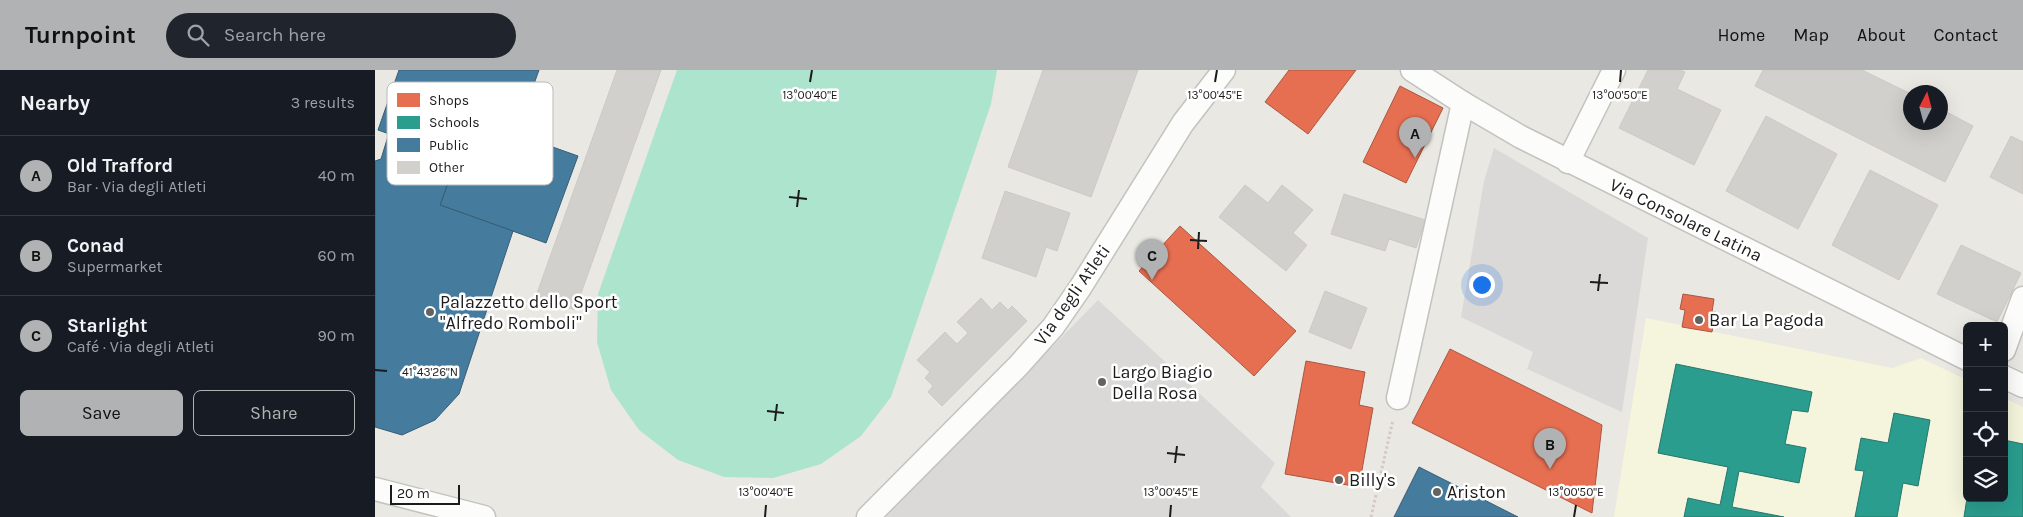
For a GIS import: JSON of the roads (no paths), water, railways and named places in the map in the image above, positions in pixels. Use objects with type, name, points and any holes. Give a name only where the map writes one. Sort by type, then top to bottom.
[{"type":"street","name":"Via degli Atleti","points":[[869,517],[1019,365],[1053,326],[1080,288],[1183,124],[1224,70]]},
{"type":"street","name":"Via Consolare Latina","points":[[1412,70],[1463,104],[1568,162],[1963,357]]},
{"type":"street","points":[[1568,162],[1614,70]]},
{"type":"street","points":[[1398,398],[1463,104]]},
{"type":"street","points":[[2008,339],[2023,298]]},
{"type":"street","points":[[2008,379],[2023,386]]},
{"type":"street","points":[[375,489],[484,517]]},
{"type":"place","name":"Old Trafford","points":[[1415,158]]},
{"type":"place","name":"Starlight","points":[[1152,280]]},
{"type":"place","name":"Palazzetto dello Sport \"Alfredo Romboli\"","points":[[430,312]]},
{"type":"place","name":"Bar La Pagoda","points":[[1699,320]]},
{"type":"place","name":"Largo Biagio Della Rosa","points":[[1102,382]]},
{"type":"place","name":"Conad","points":[[1550,469]]},
{"type":"place","name":"Billy's","points":[[1339,480]]},
{"type":"place","name":"Ariston","points":[[1437,492]]}]
